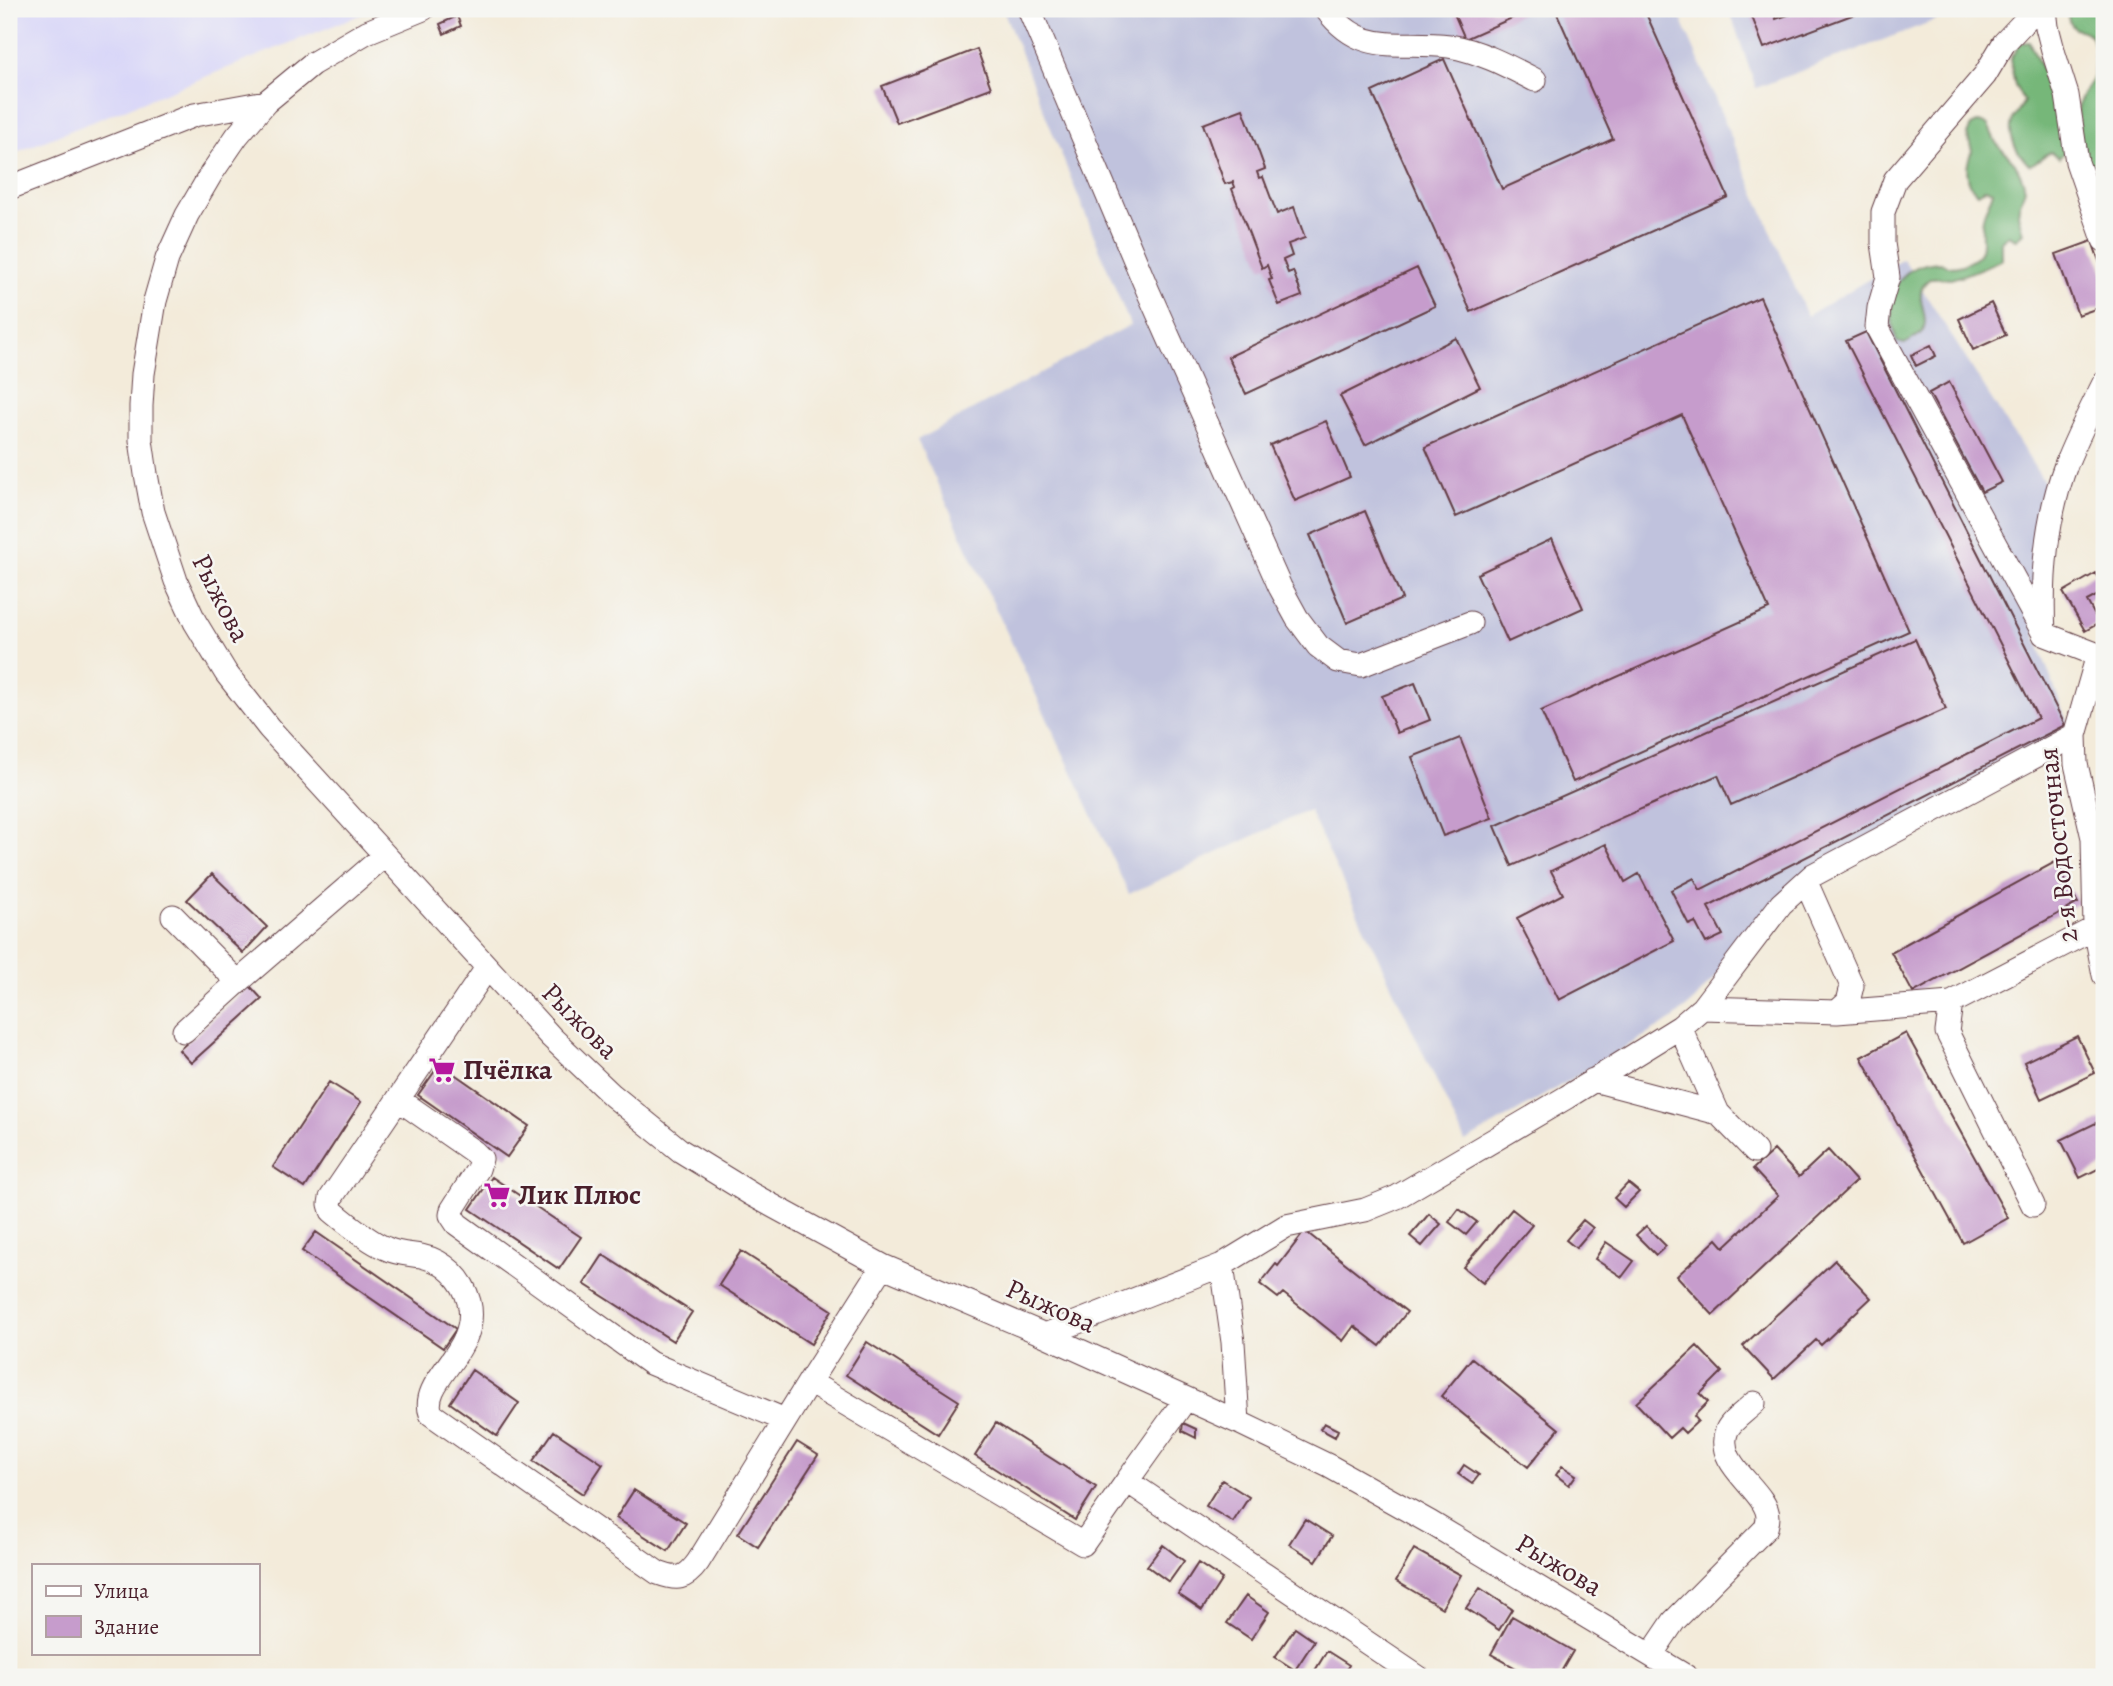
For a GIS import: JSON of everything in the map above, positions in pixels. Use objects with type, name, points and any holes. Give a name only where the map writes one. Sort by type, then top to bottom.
[{"type":"street","name":"Рыжова","points":[[423,9],[367,32],[312,64],[266,102],[237,135],[211,174],[187,215],[167,260],[155,301],[143,374],[141,440],[153,512],[176,581],[195,622],[226,673],[269,728],[551,1037],[612,1095],[681,1151],[751,1194],[883,1266],[1045,1335],[1329,1466],[1431,1523],[1687,1677]]},
{"type":"street","points":[[1029,9],[1148,291],[1275,575],[1297,618],[1318,646],[1338,660],[1360,666],[1470,622]]},
{"type":"street","points":[[1326,9],[1334,20],[1367,41],[1395,46],[1450,47],[1503,63],[1535,80]]},
{"type":"street","points":[[2036,9],[2004,43],[1984,75],[1895,180],[1883,212],[1883,243],[1888,277],[1879,308],[1877,327],[2044,634]]},
{"type":"street","points":[[2045,9],[2047,27],[2067,95],[2077,162],[2104,240]]},
{"type":"street","points":[[9,188],[194,115],[266,102]]},
{"type":"street","points":[[2044,634],[2042,593],[2046,545],[2056,503],[2066,464],[2104,383]]},
{"type":"street","name":"2-я Водосточная","points":[[2044,634],[2101,653],[2075,736],[2076,764],[2093,838],[2095,928],[2104,975]]},
{"type":"street","points":[[1045,1335],[1222,1265],[1286,1226],[1365,1210],[1397,1197],[1680,1027],[1702,1008],[1781,904],[1805,882],[2075,736]]},
{"type":"street","points":[[184,1031],[385,855]]},
{"type":"street","points":[[1805,882],[1852,986],[1848,1002],[1837,1012]]},
{"type":"street","points":[[173,916],[238,982]]},
{"type":"street","points":[[1702,1008],[1837,1012],[1951,1003],[2095,928]]},
{"type":"street","points":[[487,968],[334,1192],[330,1204],[337,1216],[382,1248],[436,1261],[448,1268],[462,1287],[471,1313],[465,1340],[428,1398],[431,1414],[438,1420],[657,1573],[681,1577],[691,1572],[698,1562],[883,1266]]},
{"type":"street","points":[[1951,1003],[1947,1032],[2033,1205]]},
{"type":"street","points":[[1680,1027],[1718,1113],[1755,1151]]},
{"type":"street","points":[[1593,1080],[1718,1113]]},
{"type":"street","points":[[398,1099],[481,1159],[478,1169],[452,1210],[451,1215],[457,1224],[650,1363],[785,1420]]},
{"type":"street","points":[[1222,1265],[1233,1342],[1238,1422]]},
{"type":"street","points":[[809,1382],[1083,1544],[1185,1400]]},
{"type":"street","points":[[1651,1655],[1674,1621],[1766,1528],[1769,1516],[1764,1505],[1730,1460],[1724,1445],[1727,1428],[1754,1403]]},
{"type":"street","points":[[1127,1481],[1418,1677]]},
{"type":"shaded area","points":[[9,9],[375,9],[9,155]]},
{"type":"shaded area","points":[[1010,9],[1677,9],[1807,316],[1903,259],[2049,490],[2035,635],[2070,730],[1806,872],[1695,1000],[1673,1019],[1465,1142],[1309,810],[1129,894],[917,440],[1130,325],[1004,12]]},
{"type":"shaded area","points":[[1729,9],[1965,9],[1756,88]]},
{"type":"green space","points":[[2069,9],[2104,9],[2104,158],[2091,165],[2084,160],[2078,109],[2092,79],[2094,50],[2090,35],[2075,29],[2069,21]]},
{"type":"green space","points":[[2029,42],[2050,80],[2066,142],[2065,151],[2059,158],[2051,152],[2029,165],[2018,151],[2011,134],[2012,122],[2024,101],[2015,86],[2010,59],[2020,43]]},
{"type":"green space","points":[[1979,122],[1988,125],[1996,143],[2015,163],[2023,180],[2025,189],[2018,215],[2023,233],[2016,239],[2008,235],[2001,241],[2001,259],[1998,261],[1954,278],[1928,280],[1921,296],[1925,316],[1923,329],[1905,344],[1897,342],[1893,327],[1892,299],[1902,277],[1924,264],[1941,262],[1951,267],[1962,265],[1981,252],[1984,214],[1993,191],[1985,189],[1977,193],[1968,179],[1967,168],[1972,151],[1967,134],[1971,126]]},
{"type":"building","points":[[1452,9],[1532,9],[1465,39]]},
{"type":"building","points":[[1555,9],[1644,9],[1728,197],[1471,312],[1372,92],[1444,59],[1502,189],[1613,139]]},
{"type":"building","points":[[1749,9],[1773,9],[1776,19],[1806,9],[1868,9],[1764,48]]},
{"type":"building","points":[[457,16],[461,26],[444,34],[440,24]]},
{"type":"building","points":[[977,49],[991,88],[897,123],[882,86]]},
{"type":"building","points":[[1243,109],[1265,169],[1257,172],[1259,178],[1263,177],[1277,214],[1294,207],[1305,238],[1288,244],[1292,256],[1283,260],[1288,273],[1293,271],[1302,296],[1279,305],[1269,280],[1272,279],[1267,265],[1262,268],[1232,189],[1235,187],[1233,182],[1225,184],[1203,124]]},
{"type":"building","points":[[2092,241],[2104,275],[2104,306],[2078,315],[2056,254]]},
{"type":"building","points":[[1417,268],[1435,306],[1246,394],[1228,357]]},
{"type":"building","points":[[1760,297],[1909,631],[1573,782],[1541,711],[1769,609],[1682,415],[1456,517],[1425,447]]},
{"type":"building","points":[[1991,303],[2006,335],[1973,350],[1959,319]]},
{"type":"building","points":[[1866,332],[2065,725],[1708,907],[1723,935],[1706,943],[1695,922],[1689,925],[1671,890],[1694,878],[1700,890],[2038,718],[1846,341]]},
{"type":"building","points":[[1456,338],[1480,387],[1365,445],[1340,396]]},
{"type":"building","points":[[1931,345],[1936,356],[1916,366],[1911,355]]},
{"type":"building","points":[[1949,382],[2002,482],[1982,492],[1929,393]]},
{"type":"building","points":[[1326,421],[1350,477],[1295,501],[1270,445]]},
{"type":"building","points":[[1365,511],[1402,599],[1347,623],[1310,535]]},
{"type":"building","points":[[1552,539],[1583,608],[1508,642],[1477,574]]},
{"type":"building","points":[[2096,573],[2104,592],[2087,601],[2099,623],[2085,631],[2063,592]]},
{"type":"building","points":[[1915,639],[1946,709],[1731,805],[1718,775],[1512,866],[1495,826]]},
{"type":"building","points":[[1415,683],[1430,720],[1397,733],[1382,696]]},
{"type":"building","points":[[1460,738],[1492,818],[1443,836],[1412,757]]},
{"type":"building","points":[[1606,844],[1625,882],[1639,874],[1674,941],[1559,1000],[1517,918],[1563,894],[1551,871]]},
{"type":"building","points":[[2055,862],[2078,903],[1913,993],[1891,952]]},
{"type":"building","points":[[212,874],[267,927],[243,953],[187,900]]},
{"type":"building","points":[[250,986],[262,999],[191,1063],[179,1050]]},
{"type":"building","points":[[1906,1033],[2008,1218],[1963,1243],[1861,1057]]},
{"type":"building","points":[[2077,1036],[2095,1073],[2041,1099],[2024,1062]]},
{"type":"building","points":[[440,1064],[529,1126],[507,1157],[418,1095]]},
{"type":"building","points":[[329,1082],[361,1102],[305,1188],[273,1167]]},
{"type":"building","points":[[2104,1119],[2104,1166],[2080,1178],[2061,1140]]},
{"type":"building","points":[[1774,1150],[1799,1177],[1828,1150],[1856,1181],[1713,1315],[1677,1276],[1717,1239],[1724,1247],[1778,1196],[1753,1169]]},
{"type":"building","points":[[492,1177],[581,1237],[559,1269],[470,1209]]},
{"type":"building","points":[[1628,1183],[1639,1192],[1624,1207],[1614,1198]]},
{"type":"building","points":[[1459,1209],[1477,1222],[1466,1235],[1449,1222]]},
{"type":"building","points":[[1512,1209],[1532,1225],[1483,1283],[1463,1267]]},
{"type":"building","points":[[1429,1214],[1441,1224],[1422,1246],[1410,1236]]},
{"type":"building","points":[[1583,1220],[1593,1228],[1576,1248],[1566,1240]]},
{"type":"building","points":[[1646,1226],[1666,1246],[1656,1255],[1636,1235]]},
{"type":"building","points":[[1305,1231],[1407,1312],[1380,1346],[1354,1326],[1343,1341],[1283,1293],[1278,1298],[1260,1284]]},
{"type":"building","points":[[316,1232],[456,1329],[443,1348],[302,1251]]},
{"type":"building","points":[[1606,1242],[1634,1261],[1622,1277],[1595,1259]]},
{"type":"building","points":[[741,1251],[832,1310],[811,1344],[719,1285]]},
{"type":"building","points":[[603,1255],[692,1312],[673,1341],[584,1284]]},
{"type":"building","points":[[1835,1260],[1871,1298],[1821,1345],[1816,1340],[1774,1379],[1743,1346]]},
{"type":"building","points":[[867,1342],[959,1401],[938,1434],[846,1375]]},
{"type":"building","points":[[1697,1346],[1722,1372],[1700,1394],[1708,1402],[1694,1416],[1698,1421],[1685,1433],[1680,1428],[1669,1438],[1636,1403]]},
{"type":"building","points":[[1472,1358],[1559,1429],[1528,1467],[1441,1396]]},
{"type":"building","points":[[472,1370],[519,1403],[497,1436],[450,1403]]},
{"type":"building","points":[[996,1423],[1096,1487],[1075,1520],[975,1456]]},
{"type":"building","points":[[1183,1423],[1196,1429],[1196,1438],[1182,1431]]},
{"type":"building","points":[[1324,1423],[1338,1430],[1335,1437],[1320,1429]]},
{"type":"building","points":[[554,1431],[603,1464],[583,1494],[533,1461]]},
{"type":"building","points":[[797,1442],[818,1455],[758,1547],[738,1534]]},
{"type":"building","points":[[1464,1465],[1479,1475],[1472,1484],[1458,1474]]},
{"type":"building","points":[[1562,1466],[1576,1475],[1569,1485],[1556,1475]]},
{"type":"building","points":[[1222,1480],[1249,1497],[1233,1522],[1206,1506]]},
{"type":"building","points":[[634,1490],[686,1523],[668,1551],[616,1518]]},
{"type":"building","points":[[1305,1519],[1332,1536],[1316,1561],[1289,1544]]},
{"type":"building","points":[[1163,1545],[1184,1561],[1169,1582],[1147,1566]]},
{"type":"building","points":[[1414,1549],[1461,1575],[1442,1608],[1396,1581]]},
{"type":"building","points":[[1198,1563],[1222,1579],[1202,1610],[1178,1594]]},
{"type":"building","points":[[1480,1588],[1512,1609],[1499,1630],[1466,1608]]},
{"type":"building","points":[[1246,1596],[1269,1612],[1251,1639],[1227,1623]]},
{"type":"building","points":[[1512,1616],[1573,1651],[1558,1677],[1532,1677],[1491,1654]]},
{"type":"building","points":[[1295,1628],[1314,1641],[1295,1670],[1275,1657]]},
{"type":"building","points":[[1327,1651],[1349,1665],[1343,1675],[1346,1677],[1311,1677]]},
{"type":"place","name":"Пчёлка","points":[[442,1070]]},
{"type":"place","name":"Лик Плюс","points":[[497,1195]]}]
